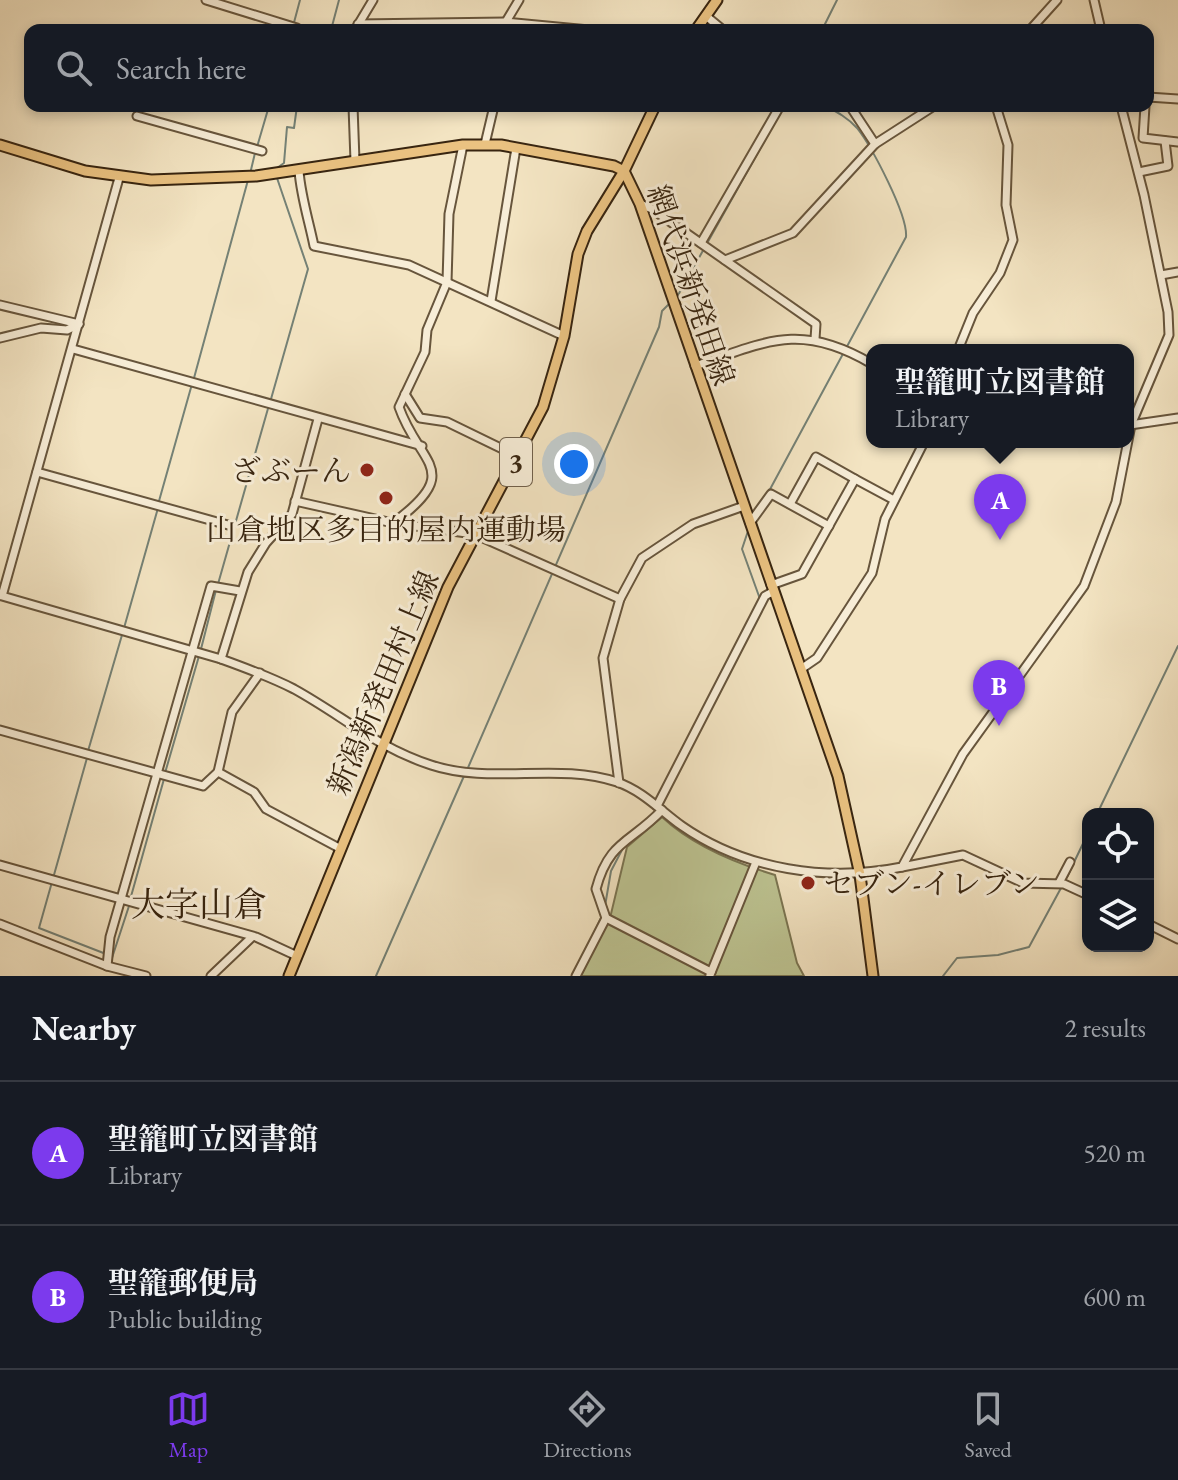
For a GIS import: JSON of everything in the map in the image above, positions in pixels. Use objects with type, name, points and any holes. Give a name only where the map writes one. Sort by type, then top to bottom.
[{"type":"main road","points":[[700,24],[717,0]]},
{"type":"main road","name":"新潟新発田村上線","points":[[289,976],[448,587],[543,407],[564,336],[578,254],[587,231],[624,171],[652,112]]},
{"type":"main road","name":"網代浜新発田線","points":[[0,145],[119,178],[229,179],[485,144],[614,166],[624,171],[640,204],[838,776],[860,875],[873,976]]},
{"type":"street","points":[[206,0],[284,24]]},
{"type":"street","points":[[359,24],[373,0]]},
{"type":"street","points":[[504,24],[519,0]]},
{"type":"street","points":[[1035,24],[1057,0]]},
{"type":"street","points":[[1094,0],[1100,24]]},
{"type":"street","points":[[706,16],[716,24]]},
{"type":"street","points":[[1154,97],[1178,99]]},
{"type":"street","points":[[353,112],[355,161]]},
{"type":"street","points":[[485,144],[493,112]]},
{"type":"street","points":[[701,243],[777,112]]},
{"type":"street","points":[[854,112],[875,144]]},
{"type":"street","points":[[725,260],[793,233],[875,144],[925,112]]},
{"type":"street","points":[[960,344],[973,313],[1000,273],[1013,240],[1006,205],[1008,145],[998,112]]},
{"type":"street","points":[[1123,112],[1161,275],[1169,335],[1134,416]]},
{"type":"street","points":[[1145,112],[1143,138],[1178,142]]},
{"type":"street","points":[[137,116],[262,151]]},
{"type":"street","points":[[1139,172],[1168,166],[1165,141]]},
{"type":"street","points":[[393,523],[417,506],[430,486],[430,464],[401,413],[405,394],[425,352],[427,330],[447,282],[449,214],[463,145]]},
{"type":"street","points":[[491,301],[516,148]]},
{"type":"street","points":[[299,171],[300,196],[310,221],[314,246],[409,265],[564,336]]},
{"type":"street","points":[[119,178],[1,598],[195,650],[260,673],[322,706],[383,746],[452,771],[581,774],[619,783],[684,828],[756,862],[860,875],[963,855],[1023,883],[1059,883],[1082,893]]},
{"type":"street","points":[[640,204],[816,324],[815,339]]},
{"type":"street","points":[[1161,275],[1178,272]]},
{"type":"street","points":[[0,305],[79,324]]},
{"type":"street","points":[[0,338],[41,328],[67,330],[79,324]]},
{"type":"street","points":[[1169,335],[1178,339]]},
{"type":"street","points":[[695,366],[780,339],[815,339],[845,348],[866,360]]},
{"type":"street","points":[[73,349],[422,446]]},
{"type":"street","points":[[405,394],[420,418],[447,422],[519,457]]},
{"type":"street","points":[[1134,424],[1178,418]]},
{"type":"street","points":[[221,659],[240,591],[261,550],[289,520],[318,419]]},
{"type":"street","points":[[801,669],[817,658],[872,573],[885,519],[921,448]]},
{"type":"street","points":[[902,867],[963,754],[1084,586],[1116,502],[1126,448]]},
{"type":"street","points":[[790,504],[816,457],[894,500]]},
{"type":"street","points":[[37,472],[228,525]]},
{"type":"street","points":[[756,862],[710,974],[606,918],[596,889],[601,869],[612,849],[646,827],[659,808],[765,596],[773,588],[802,574],[855,479]]},
{"type":"street","points":[[750,523],[769,495],[829,526]]},
{"type":"street","points":[[295,501],[393,523],[474,534],[620,599]]},
{"type":"street","points":[[619,783],[620,771],[614,752],[603,658],[620,599],[642,558],[693,524],[744,506]]},
{"type":"street","points":[[107,966],[110,937],[211,586],[240,591]]},
{"type":"street","points":[[0,730],[203,786],[218,772],[232,712],[260,673]]},
{"type":"street","points":[[218,772],[254,792],[266,809],[341,849]]},
{"type":"street","points":[[1059,883],[1070,862]]},
{"type":"street","points":[[0,865],[252,937],[297,956]]},
{"type":"street","points":[[576,976],[606,918]]},
{"type":"street","points":[[0,924],[107,966],[146,976]]},
{"type":"street","points":[[1154,927],[1178,939]]},
{"type":"street","points":[[211,976],[252,937]]},
{"type":"green space","points":[[662,817],[687,837],[715,852],[775,875],[797,963],[804,976],[580,976],[611,914],[627,847]]},
{"type":"waterway","points":[[294,24],[300,0]]},
{"type":"waterway","points":[[333,24],[339,0]]},
{"type":"waterway","points":[[825,24],[837,0]]},
{"type":"waterway","points":[[257,147],[267,112]]},
{"type":"waterway","points":[[277,168],[284,163],[287,127],[294,128],[296,112]]},
{"type":"waterway","points":[[677,297],[781,112]]},
{"type":"waterway","points":[[768,493],[906,237],[895,198],[871,150],[854,124],[836,112]]},
{"type":"waterway","points":[[250,174],[255,153]]},
{"type":"waterway","points":[[271,399],[308,269],[277,178]]},
{"type":"waterway","points":[[194,378],[248,180]]},
{"type":"waterway","points":[[467,770],[659,327],[662,311],[669,304]]},
{"type":"waterway","points":[[159,501],[192,384]]},
{"type":"waterway","points":[[218,584],[269,405]]},
{"type":"waterway","points":[[124,628],[158,508]]},
{"type":"waterway","points":[[748,531],[742,549],[760,599]]},
{"type":"waterway","points":[[201,649],[216,590]]},
{"type":"waterway","points":[[88,751],[122,635]]},
{"type":"waterway","points":[[1100,808],[1178,646]]},
{"type":"waterway","points":[[165,773],[199,656]]},
{"type":"waterway","points":[[87,758],[39,928],[106,954]]},
{"type":"waterway","points":[[376,976],[464,776]]},
{"type":"waterway","points":[[130,900],[164,779]]},
{"type":"waterway","points":[[1067,877],[1082,846]]},
{"type":"waterway","points":[[605,906],[611,871],[623,848]]},
{"type":"waterway","points":[[943,976],[957,958],[998,955],[1029,947],[1061,888]]},
{"type":"waterway","points":[[110,964],[129,906]]},
{"type":"waterway","points":[[591,939],[602,916]]},
{"type":"place","name":"ざぶーん","points":[[367,470]]},
{"type":"place","name":"山倉地区多目的屋内運動場","points":[[386,498]]},
{"type":"place","name":"聖籠町立図書館","points":[[1000,540]]},
{"type":"place","name":"聖籠郵便局","points":[[999,726]]},
{"type":"place","name":"セブン-イレブン","points":[[808,883]]},
{"type":"district","name":"大字山倉","points":[[199,904]]}]
